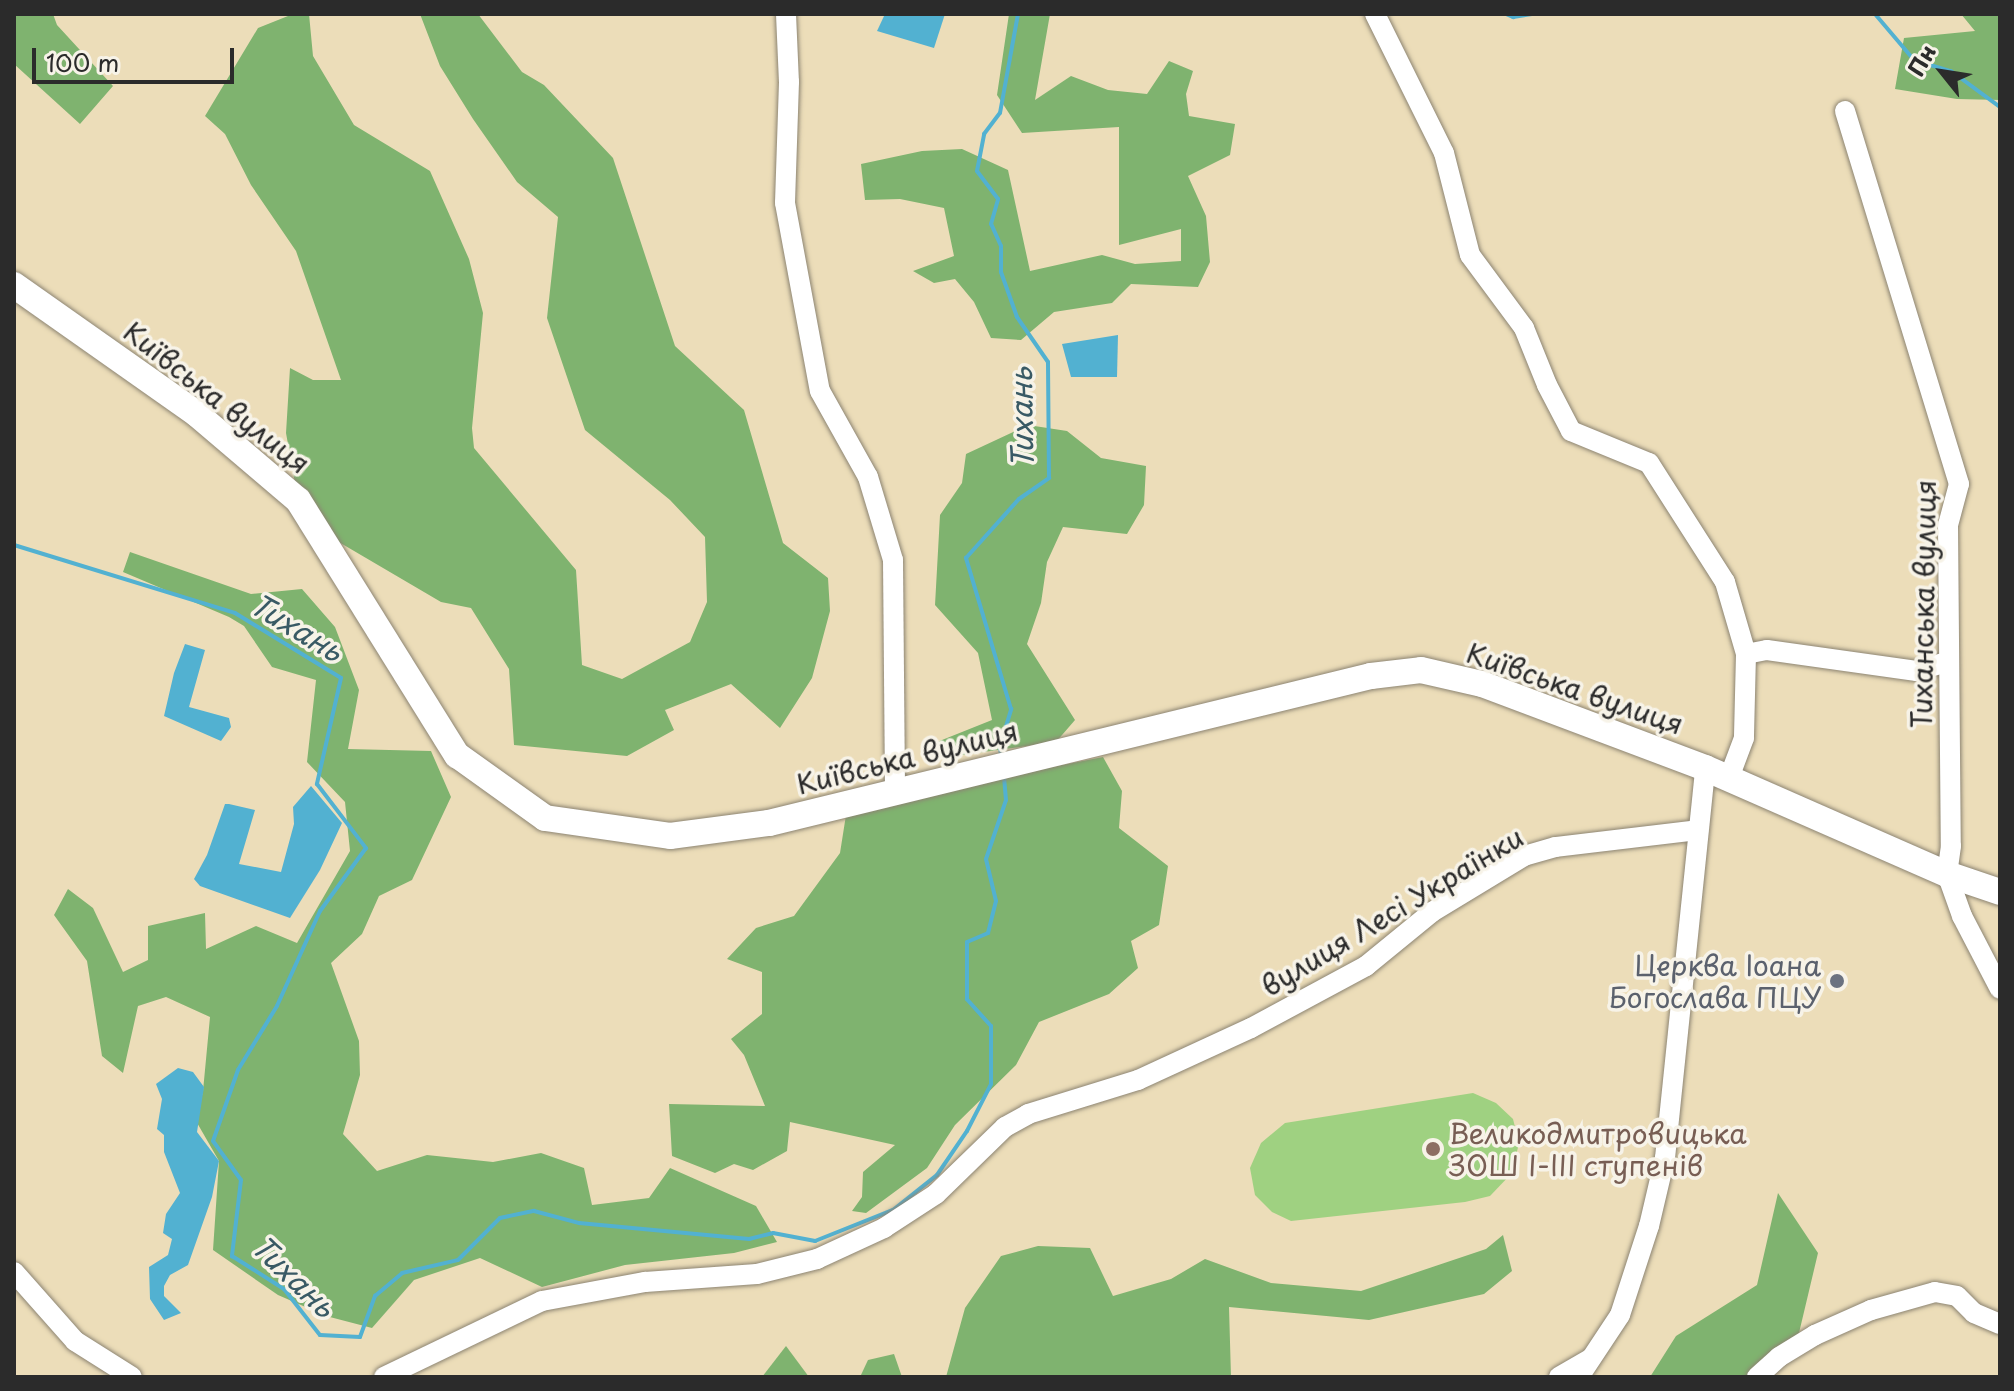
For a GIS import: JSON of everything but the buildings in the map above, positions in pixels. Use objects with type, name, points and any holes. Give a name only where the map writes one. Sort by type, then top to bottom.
[{"type":"main road","name":"Київська вулиця","points":[[14,285],[198,415],[298,500],[457,755],[545,818],[670,836],[769,823],[1371,676],[1421,670],[1482,684],[1705,768],[1947,874],[2000,892]]},
{"type":"street","points":[[786,14],[789,82],[785,203],[820,391],[868,477],[893,560],[895,793]]},
{"type":"street","points":[[1375,14],[1444,153],[1470,255],[1524,328],[1547,385],[1571,431],[1649,463],[1725,582],[1746,654],[1744,738],[1729,778]]},
{"type":"street","name":"Тиханська вулиця","points":[[1845,111],[1959,484],[1948,525],[1951,846],[1947,874]]},
{"type":"street","points":[[1746,654],[1767,650],[1917,671],[1947,662]]},
{"type":"street","points":[[1579,1377],[1620,1315],[1649,1226],[1665,1158],[1705,768]]},
{"type":"street","name":"вулиця Лесі Українки","points":[[384,1377],[542,1301],[645,1282],[757,1274],[817,1259],[884,1228],[936,1194],[1005,1127],[1028,1114],[1138,1080],[1251,1028],[1366,966],[1432,912],[1524,856],[1556,847],[1698,830]]},
{"type":"street","points":[[1947,874],[1962,916],[2000,989]]},
{"type":"street","points":[[14,1272],[75,1341],[132,1377]]},
{"type":"street","points":[[1757,1377],[1779,1357],[1815,1335],[1871,1310],[1935,1292],[1957,1296],[1974,1313],[2000,1324]]},
{"type":"street","points":[[1559,1377],[1592,1357]]},
{"type":"green space","points":[[14,14],[53,14],[57,25],[113,86],[80,124],[14,64]]},
{"type":"green space","points":[[293,14],[309,14],[313,56],[354,125],[430,171],[469,259],[483,313],[472,428],[474,448],[576,570],[582,665],[622,679],[690,642],[707,602],[705,537],[670,500],[585,430],[547,318],[558,217],[517,182],[473,119],[440,66],[420,14],[478,14],[522,72],[544,85],[613,158],[675,346],[744,410],[783,543],[828,578],[830,611],[812,678],[780,728],[731,684],[665,710],[674,730],[627,756],[514,745],[509,669],[471,608],[441,602],[320,531],[298,500],[286,433],[290,368],[313,380],[341,380],[296,251],[251,185],[225,134],[205,116],[258,28]]},
{"type":"green space","points":[[1009,14],[1050,14],[1035,100],[1071,76],[1108,90],[1147,94],[1169,61],[1193,71],[1186,94],[1189,116],[1235,124],[1230,155],[1188,176],[1206,216],[1210,262],[1198,287],[1131,284],[1112,303],[1054,312],[1021,340],[991,338],[974,302],[955,279],[934,283],[913,271],[954,256],[944,208],[900,199],[865,200],[861,164],[922,151],[962,149],[1008,170],[1030,271],[1102,255],[1135,264],[1181,261],[1181,229],[1119,245],[1119,127],[1022,133],[997,95]]},
{"type":"green space","points":[[1961,14],[2000,14],[2000,100],[1957,99],[1895,89],[1904,38],[1975,31]]},
{"type":"green space","points":[[1028,425],[1067,431],[1101,458],[1146,466],[1144,505],[1127,534],[1063,527],[1047,562],[1041,603],[1027,644],[1075,720],[1056,742],[926,760],[922,748],[992,720],[978,653],[935,605],[940,515],[962,483],[966,454]]},
{"type":"green space","points":[[130,552],[251,594],[302,589],[335,627],[359,690],[348,749],[431,751],[451,797],[412,880],[379,896],[362,934],[331,963],[359,1041],[360,1075],[343,1134],[377,1171],[427,1155],[493,1162],[541,1153],[584,1168],[592,1205],[649,1198],[670,1168],[756,1206],[777,1242],[734,1253],[625,1265],[542,1287],[480,1258],[414,1280],[372,1328],[326,1316],[278,1295],[213,1250],[219,1161],[196,1121],[203,1091],[210,1017],[166,997],[138,1006],[123,1073],[102,1056],[87,961],[54,915],[68,889],[93,908],[123,972],[148,960],[148,926],[205,913],[206,949],[256,926],[297,943],[350,851],[345,802],[307,762],[316,680],[272,667],[244,626],[229,617],[123,572]]},
{"type":"green space","points":[[1103,757],[1122,791],[1119,828],[1168,866],[1159,925],[1131,941],[1138,968],[1109,994],[1039,1022],[1016,1065],[955,1125],[927,1168],[866,1213],[852,1211],[862,1197],[863,1172],[895,1145],[790,1122],[787,1151],[753,1170],[734,1164],[715,1173],[672,1156],[669,1104],[765,1106],[744,1055],[731,1039],[762,1014],[762,972],[727,959],[756,928],[794,916],[840,853],[846,815],[986,780]]},
{"type":"green space","points":[[1473,1093],[1496,1103],[1513,1119],[1519,1143],[1512,1173],[1490,1196],[1465,1202],[1291,1221],[1272,1212],[1255,1195],[1250,1168],[1261,1143],[1285,1123]]},
{"type":"green space","points":[[1778,1193],[1818,1253],[1799,1333],[1751,1377],[1650,1377],[1676,1336],[1757,1285]]},
{"type":"green space","points":[[1503,1235],[1512,1271],[1484,1294],[1369,1320],[1229,1307],[1231,1377],[946,1377],[965,1308],[1001,1256],[1038,1246],[1090,1248],[1113,1296],[1171,1279],[1205,1259],[1271,1283],[1361,1291],[1486,1249]]},
{"type":"green space","points":[[786,1346],[809,1377],[762,1377]]},
{"type":"green space","points":[[894,1354],[902,1377],[860,1377],[868,1360]]},
{"type":"water","points":[[885,14],[945,14],[934,48],[877,31]]},
{"type":"water","points":[[1118,335],[1117,377],[1071,377],[1062,344]]},
{"type":"water","points":[[185,644],[205,650],[189,707],[229,718],[231,727],[221,741],[164,716],[174,673]]},
{"type":"water","points":[[311,786],[342,823],[320,870],[290,918],[200,886],[194,879],[207,855],[225,804],[255,810],[239,864],[281,872],[294,824],[293,807]]},
{"type":"water","points":[[178,1068],[193,1072],[204,1087],[197,1132],[219,1161],[212,1197],[188,1265],[170,1275],[164,1286],[164,1296],[181,1313],[164,1320],[150,1299],[149,1267],[168,1255],[172,1239],[163,1233],[166,1214],[180,1193],[164,1152],[164,1135],[157,1129],[162,1099],[156,1084]]},
{"type":"waterway","name":"Тихань","points":[[1001,757],[1000,746],[1011,709],[966,558],[1019,499],[1049,478],[1048,362],[1017,317],[1001,272],[1001,246],[991,224],[998,199],[977,171],[984,134],[1000,113],[1018,14]]},
{"type":"waterway","name":"Тихань","points":[[1506,14],[1513,17],[1532,14]]},
{"type":"waterway","name":"Тихань","points":[[1875,14],[1914,60],[1951,71],[2000,107]]},
{"type":"waterway","name":"Тихань","points":[[14,545],[235,613],[341,678],[317,784],[366,848],[320,911],[277,1006],[238,1070],[213,1141],[241,1180],[232,1256],[284,1289],[320,1335],[360,1337],[375,1296],[402,1273],[458,1260],[500,1218],[534,1211],[579,1223],[749,1239],[773,1233],[815,1241],[893,1210],[937,1175],[967,1131],[991,1084],[991,1026],[967,999],[967,942],[988,933],[996,901],[986,859],[1006,800],[1004,776]]},
{"type":"place","name":"Церква Іоана Богослава ПЦУ","points":[[1837,981]]},
{"type":"place","name":"Великодмитровицька ЗОШ І-ІІІ ступенів","points":[[1433,1149]]}]
